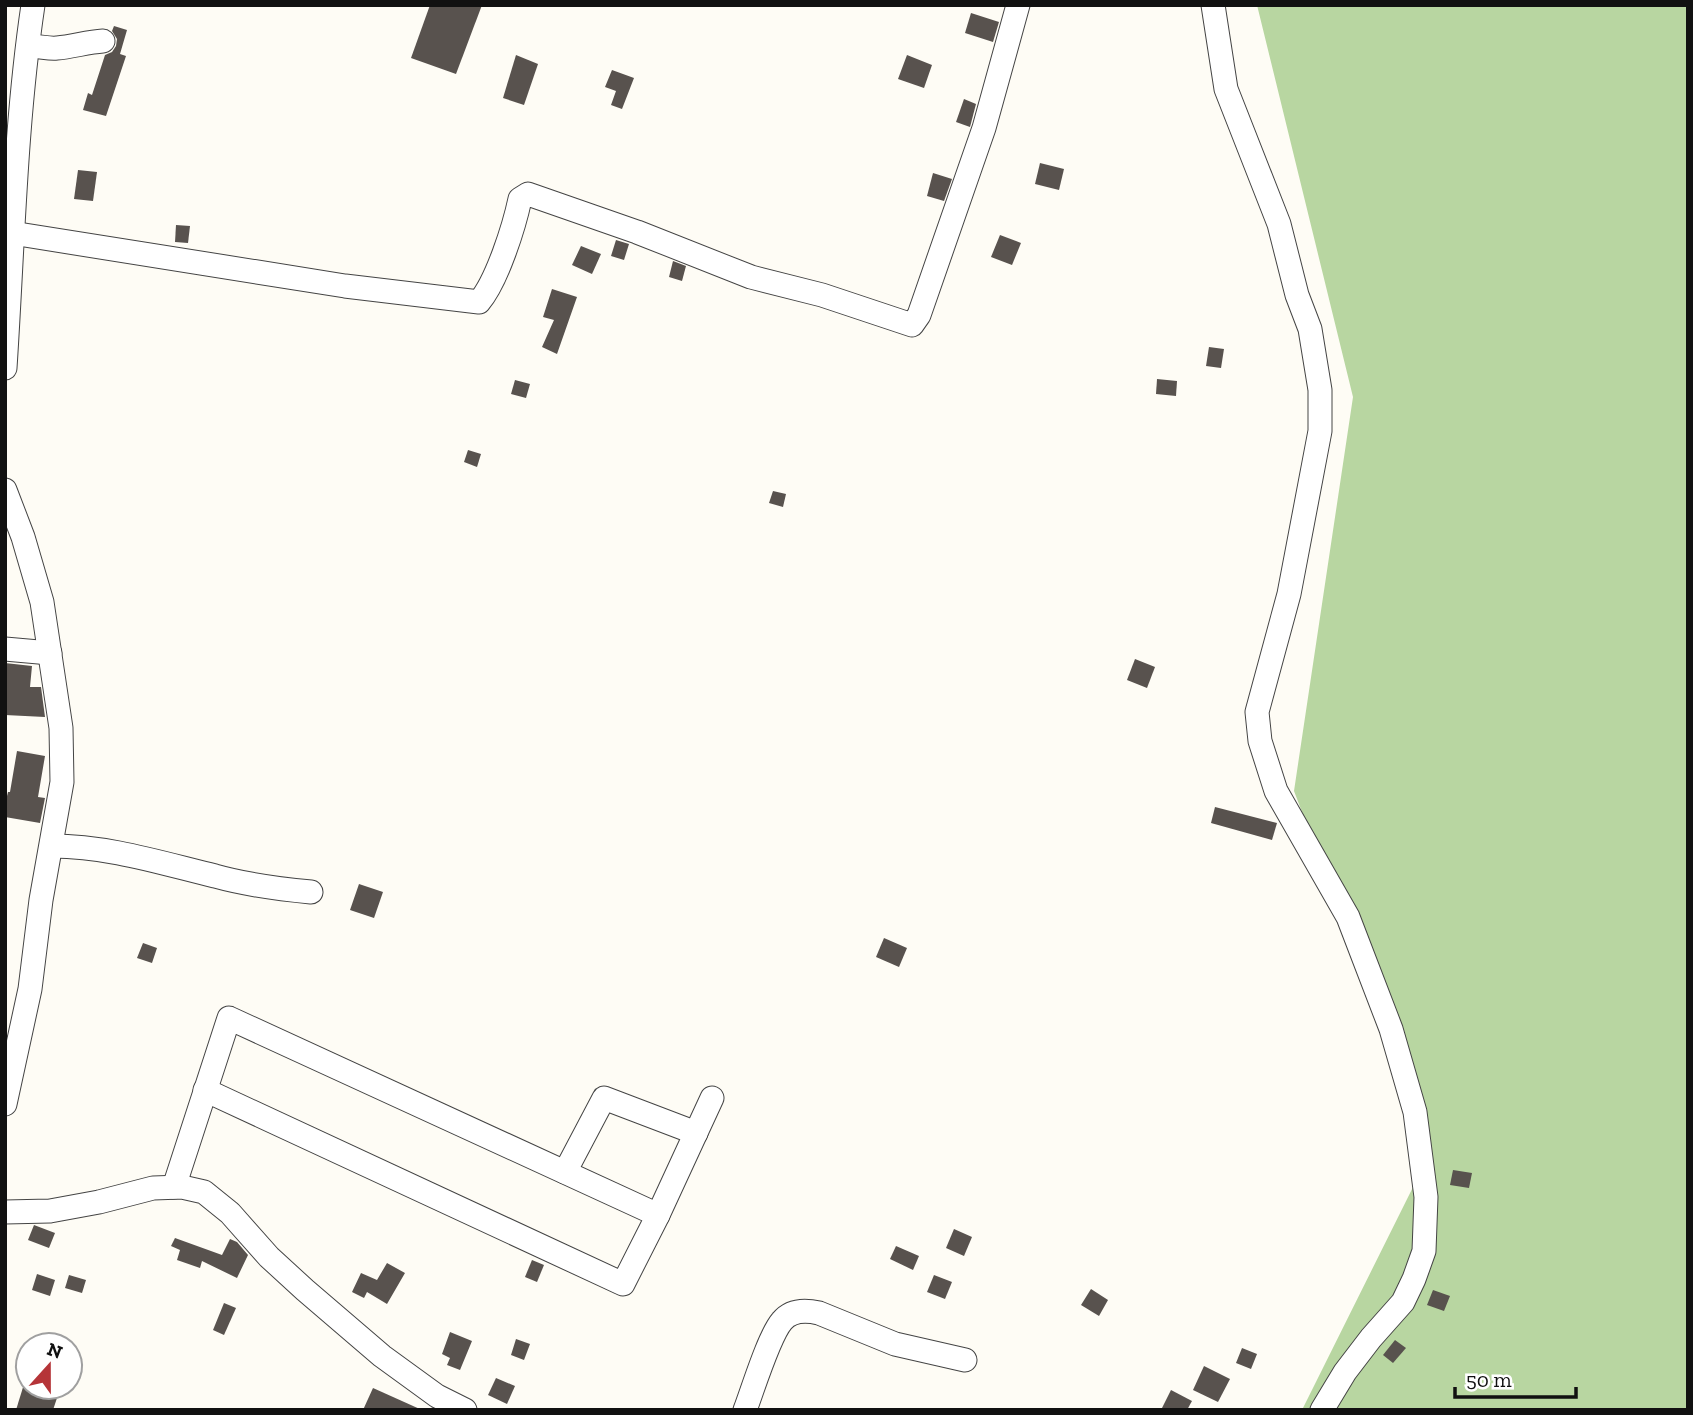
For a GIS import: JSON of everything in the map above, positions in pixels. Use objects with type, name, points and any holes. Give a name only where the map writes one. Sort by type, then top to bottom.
[{"type":"street","points":[[5,368],[22,234],[10,187],[22,88],[37,47],[33,5]]},
{"type":"street","points":[[22,234],[345,286],[479,302],[488,291],[520,199],[528,194],[637,232],[751,277],[822,295],[912,325],[919,315],[984,128],[1018,5]]},
{"type":"street","points":[[1213,5],[1226,89],[1279,225],[1297,295],[1310,329],[1320,390],[1320,431],[1289,594],[1258,712],[1260,741],[1276,791],[1348,917],[1391,1028],[1415,1112],[1426,1196],[1424,1251],[1403,1302],[1371,1338],[1322,1410]]},
{"type":"street","points":[[37,47],[55,49],[83,42],[103,41]]},
{"type":"street","points":[[5,490],[23,537],[42,602],[61,727],[62,782],[60,846],[41,900],[30,989],[5,1104]]},
{"type":"street","points":[[5,649],[50,653]]},
{"type":"street","points":[[60,846],[136,855],[218,877],[276,889],[311,892]]},
{"type":"street","points":[[174,1187],[229,1018],[658,1215]]},
{"type":"street","points":[[205,1090],[623,1284],[712,1098]]},
{"type":"street","points":[[565,1172],[604,1098],[696,1133]]},
{"type":"street","points":[[12,1212],[50,1211],[153,1188],[174,1187],[204,1192],[305,1290],[382,1356],[437,1395],[465,1410]]},
{"type":"street","points":[[745,1410],[770,1343],[782,1320],[795,1312],[806,1310],[895,1345],[965,1360]]},
{"type":"green space","points":[[1257,5],[1688,5],[1688,1410],[1302,1410],[1431,1151],[1294,791],[1353,397]]},
{"type":"building","points":[[430,5],[482,5],[456,74],[411,58]]},
{"type":"building","points":[[971,13],[999,22],[993,42],[965,33]]},
{"type":"building","points":[[114,26],[127,30],[120,54],[126,56],[106,116],[83,110],[88,93],[92,95],[105,55],[112,52],[116,46],[117,39],[112,31]]},
{"type":"building","points":[[516,55],[538,64],[524,105],[503,98]]},
{"type":"building","points":[[907,55],[932,65],[924,88],[898,79]]},
{"type":"building","points":[[612,70],[634,78],[622,109],[611,105],[616,91],[605,87]]},
{"type":"building","points":[[964,99],[976,104],[970,127],[956,122]]},
{"type":"building","points":[[1040,163],[1064,169],[1059,190],[1035,184]]},
{"type":"building","points":[[78,170],[97,172],[93,201],[74,199]]},
{"type":"building","points":[[933,173],[952,179],[944,201],[927,196]]},
{"type":"building","points":[[176,225],[190,226],[188,243],[175,242]]},
{"type":"building","points":[[1000,235],[1021,243],[1012,265],[991,257]]},
{"type":"building","points":[[616,240],[629,244],[624,260],[611,256]]},
{"type":"building","points":[[581,246],[601,254],[592,274],[572,265]]},
{"type":"building","points":[[673,261],[686,266],[682,281],[669,277]]},
{"type":"building","points":[[552,289],[577,297],[557,354],[542,347],[554,320],[543,317]]},
{"type":"building","points":[[1209,347],[1224,349],[1221,368],[1206,366]]},
{"type":"building","points":[[1157,379],[1177,381],[1176,396],[1156,394]]},
{"type":"building","points":[[515,380],[530,384],[526,398],[511,394]]},
{"type":"building","points":[[468,450],[481,454],[477,467],[464,462]]},
{"type":"building","points":[[773,491],[786,494],[783,507],[769,503]]},
{"type":"building","points":[[1135,659],[1155,667],[1147,688],[1127,680]]},
{"type":"building","points":[[5,663],[32,666],[30,687],[41,687],[45,717],[5,715]]},
{"type":"building","points":[[17,751],[45,756],[38,797],[45,798],[40,823],[5,817],[5,804],[10,792]]},
{"type":"building","points":[[1215,807],[1277,823],[1272,840],[1211,823]]},
{"type":"building","points":[[359,884],[383,892],[374,918],[350,910]]},
{"type":"building","points":[[884,938],[907,948],[899,967],[876,957]]},
{"type":"building","points":[[143,943],[157,948],[152,963],[137,958]]},
{"type":"building","points":[[1453,1170],[1472,1173],[1469,1188],[1450,1185]]},
{"type":"building","points":[[34,1225],[55,1233],[49,1248],[28,1240]]},
{"type":"building","points":[[954,1229],[972,1237],[964,1256],[946,1248]]},
{"type":"building","points":[[175,1238],[222,1255],[230,1239],[237,1242],[248,1255],[237,1278],[202,1261],[200,1268],[177,1260],[180,1250],[171,1246]]},
{"type":"building","points":[[896,1246],[919,1256],[913,1270],[890,1259]]},
{"type":"building","points":[[532,1260],[544,1265],[537,1282],[525,1277]]},
{"type":"building","points":[[387,1263],[405,1273],[387,1304],[367,1292],[364,1298],[352,1292],[361,1273],[377,1280]]},
{"type":"building","points":[[37,1274],[55,1280],[50,1296],[32,1290]]},
{"type":"building","points":[[69,1275],[86,1280],[82,1293],[65,1288]]},
{"type":"building","points":[[934,1275],[952,1282],[945,1299],[927,1292]]},
{"type":"building","points":[[1091,1289],[1108,1300],[1099,1316],[1081,1305]]},
{"type":"building","points":[[1433,1290],[1450,1296],[1444,1311],[1427,1305]]},
{"type":"building","points":[[224,1303],[236,1308],[224,1335],[213,1330]]},
{"type":"building","points":[[450,1332],[472,1341],[460,1370],[447,1365],[450,1358],[442,1354]]},
{"type":"building","points":[[516,1339],[530,1344],[524,1360],[511,1355]]},
{"type":"building","points":[[1395,1340],[1406,1348],[1393,1363],[1383,1355]]},
{"type":"building","points":[[1242,1348],[1257,1354],[1251,1369],[1236,1363]]},
{"type":"building","points":[[1204,1366],[1230,1379],[1218,1402],[1193,1390]]},
{"type":"building","points":[[496,1378],[515,1386],[507,1404],[488,1395]]},
{"type":"building","points":[[373,1388],[422,1410],[363,1410]]},
{"type":"building","points":[[1171,1390],[1192,1401],[1187,1410],[1161,1410]]},
{"type":"building","points":[[19,1401],[56,1401],[53,1410],[16,1410]]}]
